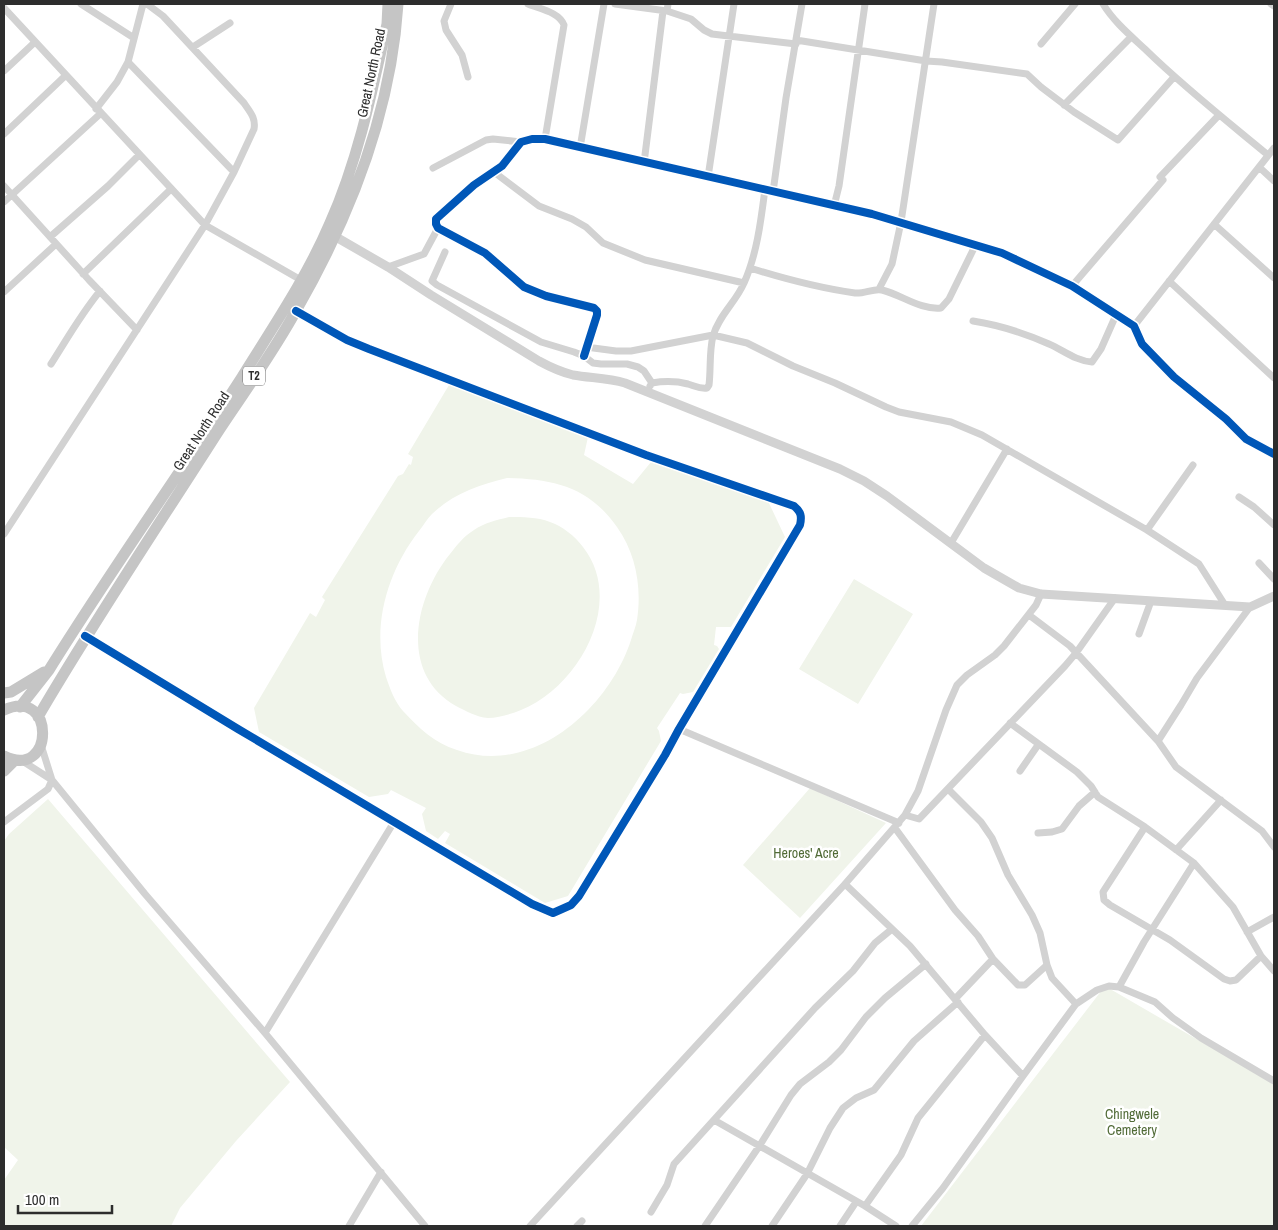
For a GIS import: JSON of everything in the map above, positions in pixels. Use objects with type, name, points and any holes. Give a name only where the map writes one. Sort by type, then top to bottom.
[{"type":"main road","name":"Great North Road","points":[[20,707],[49,670],[222,407],[284,311],[301,280],[331,222],[358,150],[387,24],[388,4]]},
{"type":"main road","name":"Great North Road","points":[[38,717],[85,636],[296,311],[336,237],[354,196],[377,121],[394,52],[398,4]]},
{"type":"main road","points":[[4,693],[11,692],[49,670]]},
{"type":"main road","points":[[4,710],[12,707],[30,710],[38,717],[44,731],[41,746],[30,756],[18,760],[4,771]]},
{"type":"main road","points":[[4,756],[18,760]]},
{"type":"street","points":[[81,4],[134,38]]},
{"type":"street","points":[[4,202],[98,111],[118,82],[128,62],[142,4]]},
{"type":"street","points":[[4,534],[205,225],[234,172],[254,129],[255,123],[252,113],[244,103],[163,16],[147,4]]},
{"type":"street","points":[[451,4],[444,21],[446,30],[462,55],[468,78]]},
{"type":"street","points":[[528,4],[555,14],[564,25],[545,140]]},
{"type":"street","points":[[580,148],[604,4]]},
{"type":"street","points":[[615,4],[666,9],[691,19],[712,34],[729,37],[796,42],[926,62],[942,62],[1028,74],[1064,104],[1118,140],[1174,77]]},
{"type":"street","points":[[708,177],[734,4]]},
{"type":"street","points":[[773,192],[802,4]]},
{"type":"street","points":[[834,206],[839,186],[865,4]]},
{"type":"street","points":[[879,289],[892,264],[901,222],[934,4]]},
{"type":"street","points":[[1041,44],[1075,4]]},
{"type":"street","points":[[1103,4],[1131,37],[1174,77],[1268,155]]},
{"type":"street","points":[[4,8],[138,155],[205,225],[301,280]]},
{"type":"street","points":[[644,163],[666,9]]},
{"type":"street","points":[[193,47],[230,23]]},
{"type":"street","points":[[1064,104],[1131,37]]},
{"type":"street","points":[[4,71],[36,42]]},
{"type":"street","points":[[128,62],[234,172]]},
{"type":"street","points":[[4,134],[65,76]]},
{"type":"street","points":[[1072,286],[1161,178],[1219,115]]},
{"type":"street","points":[[433,168],[486,140],[521,142],[532,139],[545,140],[901,222],[976,244],[1002,253],[1072,286],[1134,326],[1142,344],[1174,377],[1246,439],[1274,454]]},
{"type":"street","points":[[521,142],[506,162],[474,185],[436,219],[436,224],[438,228],[484,253],[524,287],[546,296],[594,308],[597,311],[597,315],[584,356]]},
{"type":"street","points":[[1134,326],[1274,148]]},
{"type":"street","points":[[50,237],[108,186],[138,155]]},
{"type":"street","points":[[1259,167],[1274,181]]},
{"type":"street","points":[[494,172],[539,206],[572,219],[586,227],[603,243],[645,260],[744,283]]},
{"type":"street","points":[[4,186],[83,274],[137,330]]},
{"type":"street","points":[[83,274],[171,189]]},
{"type":"street","points":[[649,387],[662,381],[674,381],[707,388],[710,379],[714,335],[724,313],[738,295],[750,268],[765,190]]},
{"type":"street","points":[[1214,224],[1274,278]]},
{"type":"street","points":[[388,267],[424,254],[438,228]]},
{"type":"street","points":[[336,237],[557,370],[574,375],[609,379],[649,387],[700,414],[840,469],[872,486],[997,576],[1019,588],[1041,594],[1250,607]]},
{"type":"street","points":[[4,292],[56,244]]},
{"type":"street","points":[[750,268],[822,287],[858,293],[879,289],[933,309],[941,308],[949,299],[976,244]]},
{"type":"street","points":[[445,252],[432,281],[434,283],[541,342],[584,356],[593,362],[601,364],[627,364],[638,367],[644,371],[649,387]]},
{"type":"street","points":[[1169,281],[1274,378]]},
{"type":"street","points":[[50,364],[68,339],[80,317],[100,291]]},
{"type":"street","points":[[85,636],[532,904],[553,913],[571,905],[579,896],[665,755],[679,728],[800,525],[802,518],[800,511],[794,506],[701,476],[347,340],[296,311]]},
{"type":"street","points":[[973,321],[1018,332],[1050,344],[1084,362],[1092,362],[1101,348],[1116,315]]},
{"type":"street","points":[[586,347],[632,351],[714,335],[748,343],[793,366],[899,412],[951,422],[1007,448],[1147,530],[1199,564],[1225,605]]},
{"type":"street","points":[[950,543],[1007,448]]},
{"type":"street","points":[[1147,530],[1193,464]]},
{"type":"street","points":[[1239,497],[1254,507],[1274,525]]},
{"type":"street","points":[[1259,563],[1274,579]]},
{"type":"street","points":[[530,1226],[897,825],[905,815],[918,791],[946,710],[957,686],[967,675],[995,655],[1029,615],[1041,594]]},
{"type":"street","points":[[1158,741],[1197,678],[1250,607],[1274,596]]},
{"type":"street","points":[[905,815],[919,819],[948,789],[1076,653],[1114,598]]},
{"type":"street","points":[[1139,634],[1152,601]]},
{"type":"street","points":[[1029,615],[1070,646],[1158,741],[1176,767],[1262,831],[1274,847]]},
{"type":"street","points":[[1010,723],[1077,772],[1091,786],[1098,797],[1145,827],[1194,863],[1232,907],[1261,956],[1274,971]]},
{"type":"street","points":[[679,728],[897,825],[955,910],[978,936],[993,959],[1018,985],[1022,986],[1047,965]]},
{"type":"street","points":[[1020,771],[1038,745]]},
{"type":"street","points":[[4,822],[48,790],[52,780],[41,746]]},
{"type":"street","points":[[18,760],[52,780],[145,894],[265,1033],[425,1226]]},
{"type":"street","points":[[948,789],[981,822],[992,838],[1008,875],[1032,915],[1040,933],[1052,978],[1076,1004]]},
{"type":"street","points":[[1038,834],[1062,829],[1079,806],[1095,792]]},
{"type":"street","points":[[1176,850],[1221,800]]},
{"type":"street","points":[[265,1033],[394,822]]},
{"type":"street","points":[[1145,827],[1103,892],[1104,900],[1170,940],[1224,979],[1236,980],[1261,956]]},
{"type":"street","points":[[1119,987],[1144,942],[1194,863]]},
{"type":"street","points":[[845,884],[910,946],[1022,1076]]},
{"type":"street","points":[[1247,932],[1274,916]]},
{"type":"street","points":[[651,1212],[667,1185],[674,1164],[815,1008],[853,971],[875,944],[892,929]]},
{"type":"street","points":[[772,1226],[807,1174],[830,1128],[843,1108],[856,1098],[874,1090],[914,1041],[957,1001],[993,959]]},
{"type":"street","points":[[705,1226],[800,1084],[829,1062],[841,1050],[866,1017],[885,998],[926,964]]},
{"type":"street","points":[[912,1226],[943,1188],[1022,1076],[1076,1004],[1097,990],[1109,986],[1119,987],[1155,1002],[1201,1038],[1274,1081]]},
{"type":"street","points":[[865,1206],[901,1155],[918,1118],[985,1034]]},
{"type":"street","points":[[714,1120],[865,1206],[896,1226]]},
{"type":"street","points":[[349,1226],[381,1172]]},
{"type":"street","points":[[840,1226],[856,1202]]},
{"type":"green space","points":[[449,385],[588,437],[584,455],[633,484],[651,462],[768,501],[785,537],[731,627],[716,627],[714,645],[719,649],[693,692],[680,693],[657,728],[661,741],[568,896],[545,903],[445,843],[450,834],[445,831],[438,839],[426,831],[422,814],[426,808],[391,790],[388,794],[369,797],[259,732],[254,708],[310,613],[316,617],[325,600],[322,597],[398,476],[403,474],[409,464],[411,465],[413,457],[408,454]],"holes":[[[507,478],[540,480],[569,488],[582,494],[606,513],[624,537],[633,560],[639,595],[637,620],[620,665],[605,690],[586,712],[564,731],[540,745],[513,754],[485,756],[457,750],[434,739],[421,729],[400,707],[386,677],[380,639],[381,620],[385,601],[398,564],[432,514],[449,500],[477,487]]]},
{"type":"green space","points":[[509,517],[545,520],[564,529],[580,543],[595,569],[600,592],[598,617],[590,641],[577,663],[561,683],[542,699],[521,710],[505,716],[488,718],[475,715],[456,706],[438,692],[426,674],[419,655],[418,634],[421,612],[428,591],[450,554],[470,532],[491,522]]},
{"type":"green space","points":[[854,579],[913,614],[858,704],[799,669]]},
{"type":"green space","name":"Heroes' Acre","points":[[810,788],[886,823],[800,918],[743,865]]},
{"type":"green space","points":[[48,799],[290,1082],[236,1141],[180,1208],[171,1226],[4,1226],[4,1180],[18,1160],[4,1147],[4,841],[9,834]]},
{"type":"green space","name":"Chingwele Cemetery","points":[[1105,986],[1274,1084],[1274,1226],[921,1226]]},
{"type":"cycle path","points":[[584,356],[597,315],[597,311],[594,308],[546,296],[524,287],[485,253],[438,228],[436,224],[436,219],[474,185],[502,166],[521,142],[532,139],[545,139],[872,214],[1002,253],[1072,286],[1134,326],[1142,344],[1174,377],[1226,419],[1246,439],[1274,454]]},
{"type":"cycle path","points":[[85,636],[532,904],[553,913],[571,905],[579,896],[665,755],[800,525],[800,512],[794,506],[646,455],[369,349],[347,340],[296,311]]}]
